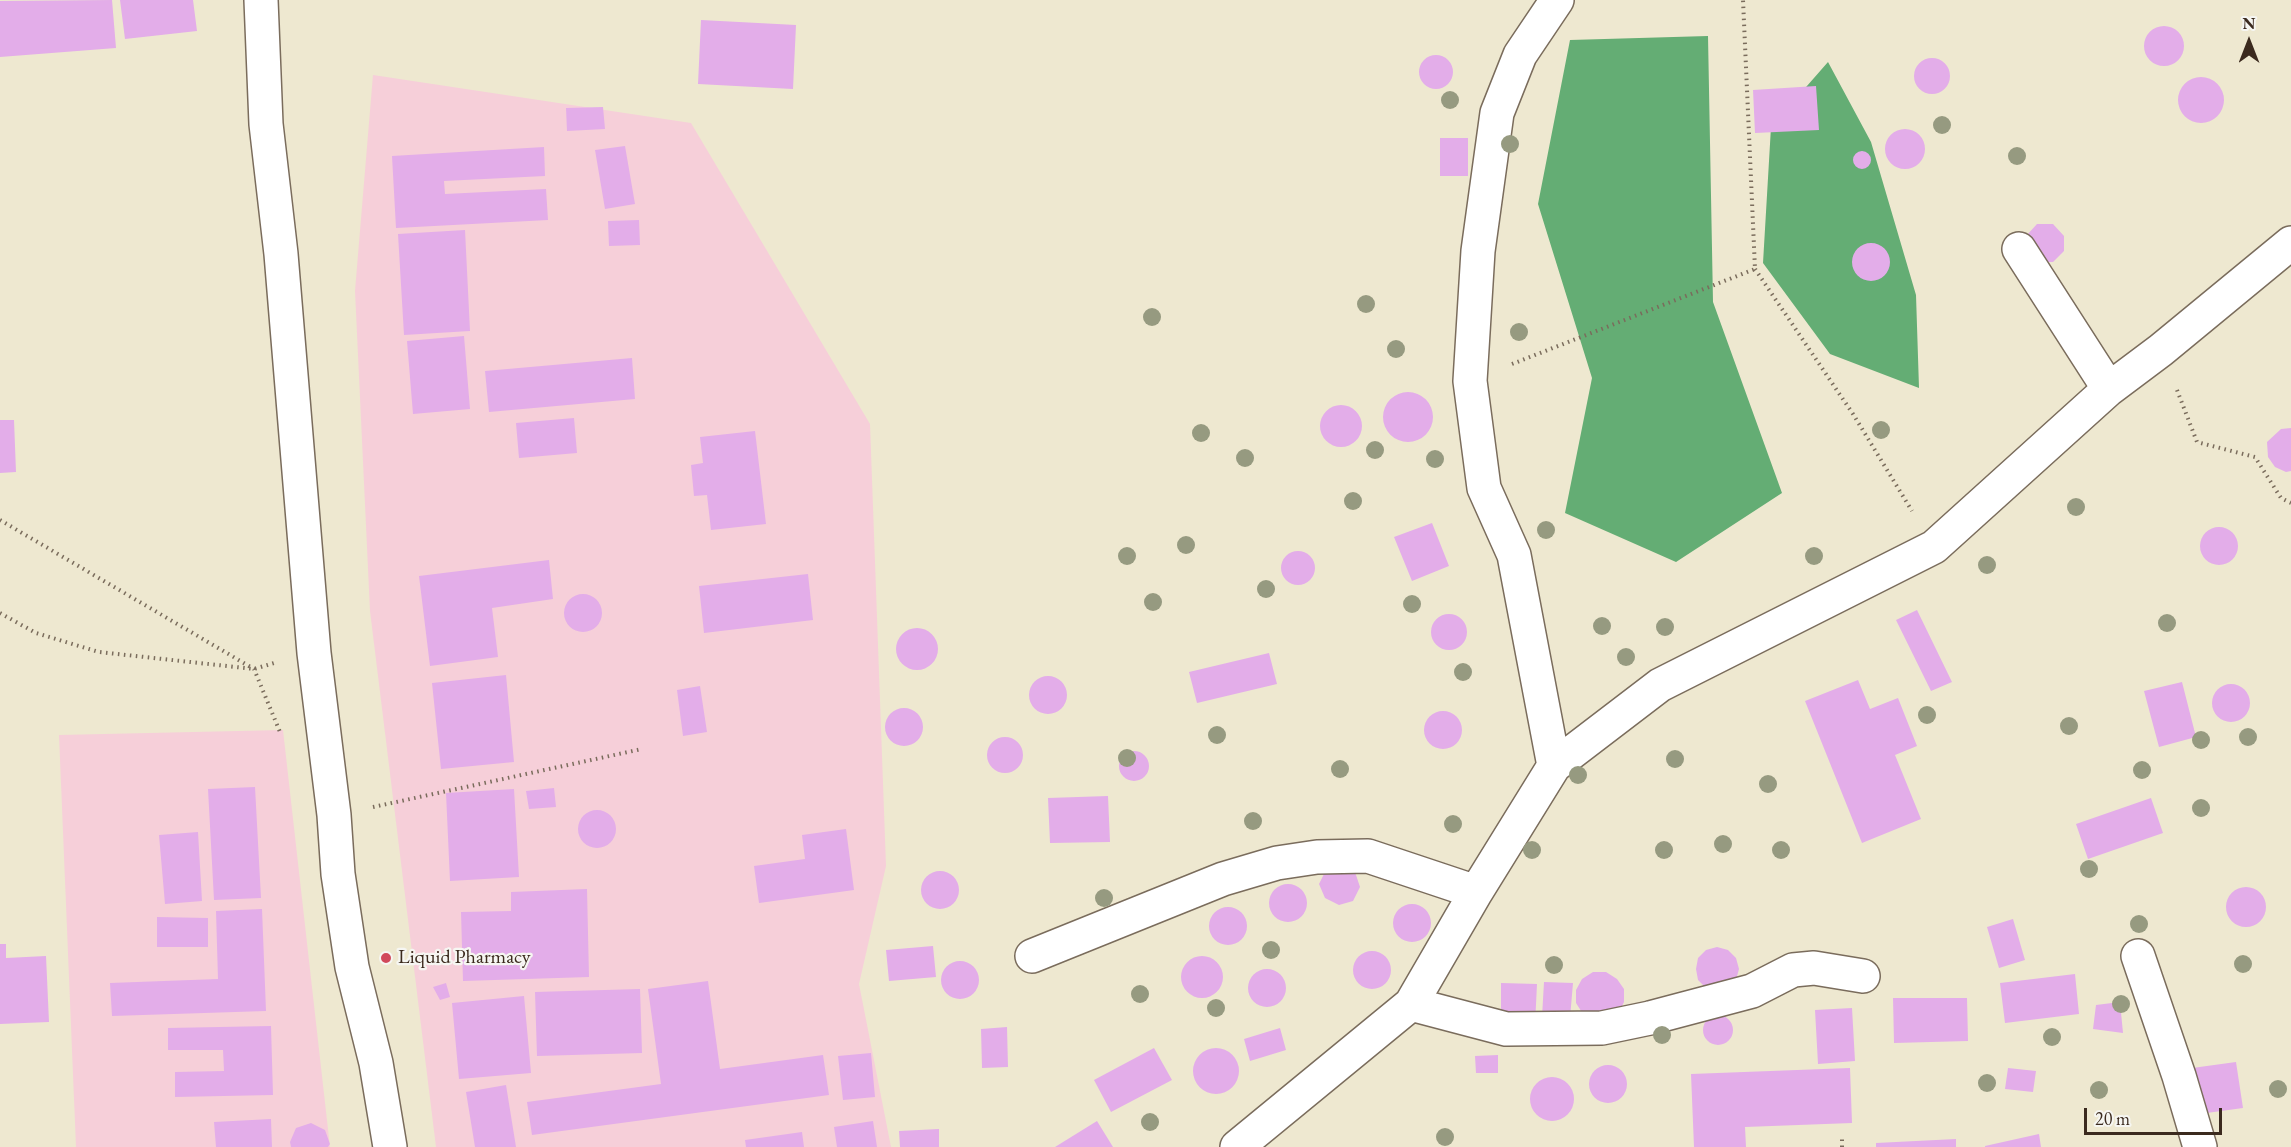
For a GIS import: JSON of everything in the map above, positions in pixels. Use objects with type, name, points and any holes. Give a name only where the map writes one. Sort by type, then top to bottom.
[{"type":"street","points":[[261,0],[266,124],[281,254],[314,652],[334,815],[338,874],[352,967],[376,1063],[390,1147]]},
{"type":"street","points":[[1554,766],[1514,555],[1484,488],[1470,381],[1478,251],[1497,113],[1520,55],[1557,0]]},
{"type":"street","points":[[1237,1147],[1411,1004],[1476,892],[1554,766],[1660,685],[1934,547],[2109,389],[2161,350],[2291,243]]},
{"type":"street","points":[[2019,249],[2109,389]]},
{"type":"street","points":[[1032,956],[1223,879],[1277,862],[1317,857],[1368,856],[1476,892]]},
{"type":"street","points":[[2138,956],[2200,1147]]},
{"type":"street","points":[[1411,1004],[1506,1029],[1602,1028],[1752,991],[1793,970],[1814,968],[1863,976]]},
{"type":"path","points":[[1743,0],[1755,269],[1853,414],[1934,547]]},
{"type":"path","points":[[1470,381],[1755,269]]},
{"type":"path","points":[[2161,350],[2197,442],[2254,457],[2281,498],[2291,503]]},
{"type":"path","points":[[0,520],[255,669],[281,734]]},
{"type":"path","points":[[0,612],[36,633],[99,652],[255,669],[314,652]]},
{"type":"path","points":[[334,815],[642,749]]},
{"type":"path","points":[[1842,1138],[1842,1147]]},
{"type":"shaded area","points":[[373,75],[691,123],[870,424],[886,866],[859,984],[891,1147],[436,1147],[370,611],[355,291]]},
{"type":"shaded area","points":[[283,730],[330,1147],[76,1147],[59,735]]},
{"type":"green space","points":[[1708,36],[1713,302],[1782,493],[1676,562],[1565,513],[1592,378],[1538,204],[1570,40]]},
{"type":"green space","points":[[1828,62],[1871,142],[1916,295],[1919,388],[1830,354],[1763,263],[1771,127]]},
{"type":"building","points":[[112,0],[116,48],[0,57],[0,1]]},
{"type":"building","points":[[120,0],[193,0],[197,31],[125,39]]},
{"type":"building","points":[[701,20],[796,25],[793,89],[698,84]]},
{"type":"building","points":[[2164,26],[2178,32],[2184,46],[2178,60],[2164,66],[2150,60],[2144,46],[2150,32]]},
{"type":"building","points":[[1436,55],[1448,60],[1453,72],[1448,84],[1436,89],[1424,84],[1419,72],[1424,60]]},
{"type":"building","points":[[1932,58],[1945,63],[1950,76],[1945,89],[1932,94],[1919,89],[1914,76],[1919,63]]},
{"type":"building","points":[[2201,77],[2210,78],[2217,84],[2223,91],[2223,109],[2217,116],[2210,122],[2201,123],[2192,122],[2185,116],[2179,109],[2178,100],[2179,91],[2185,84],[2192,78]]},
{"type":"building","points":[[1816,86],[1819,130],[1755,133],[1753,90]]},
{"type":"building","points":[[603,107],[605,129],[567,131],[566,108]]},
{"type":"building","points":[[1905,129],[1919,135],[1925,149],[1919,163],[1905,169],[1891,163],[1885,149],[1891,135]]},
{"type":"building","points":[[1440,138],[1468,138],[1468,176],[1440,176]]},
{"type":"building","points":[[625,146],[635,204],[605,209],[595,150]]},
{"type":"building","points":[[544,147],[545,176],[444,181],[445,194],[546,189],[548,220],[396,228],[392,156]]},
{"type":"building","points":[[1858,151],[1866,151],[1871,156],[1869,167],[1858,169],[1853,164],[1853,156]]},
{"type":"building","points":[[639,220],[640,245],[609,246],[608,221]]},
{"type":"building","points":[[2037,224],[2053,224],[2064,236],[2064,251],[2053,262],[2037,262],[2026,236]]},
{"type":"building","points":[[465,230],[470,331],[404,335],[398,234]]},
{"type":"building","points":[[1871,243],[1885,248],[1890,262],[1885,276],[1871,281],[1857,276],[1852,262],[1857,248]]},
{"type":"building","points":[[464,336],[470,409],[413,414],[407,341]]},
{"type":"building","points":[[632,358],[635,399],[489,412],[485,371]]},
{"type":"building","points":[[1403,392],[1413,392],[1426,399],[1433,412],[1433,422],[1426,435],[1413,442],[1403,442],[1394,438],[1387,431],[1383,422],[1383,412],[1387,403],[1394,396]]},
{"type":"building","points":[[1341,405],[1356,411],[1362,426],[1356,441],[1341,447],[1326,441],[1320,426],[1326,411]]},
{"type":"building","points":[[574,418],[577,453],[519,458],[516,423]]},
{"type":"building","points":[[0,420],[14,420],[16,472],[0,473]]},
{"type":"building","points":[[2291,428],[2291,471],[2286,472],[2275,467],[2268,457],[2267,442],[2281,429]]},
{"type":"building","points":[[755,431],[766,524],[711,530],[707,495],[694,496],[691,465],[703,463],[700,437]]},
{"type":"building","points":[[1432,523],[1449,566],[1412,581],[1394,537]]},
{"type":"building","points":[[2219,527],[2232,533],[2238,546],[2232,559],[2219,565],[2206,559],[2200,546],[2206,533]]},
{"type":"building","points":[[1298,551],[1310,556],[1315,568],[1310,580],[1298,585],[1286,580],[1281,568],[1286,556]]},
{"type":"building","points":[[549,560],[553,599],[492,608],[498,657],[430,666],[419,576]]},
{"type":"building","points":[[808,574],[813,620],[704,633],[699,586]]},
{"type":"building","points":[[583,594],[597,599],[602,613],[597,627],[583,632],[569,627],[564,613],[569,599]]},
{"type":"building","points":[[1917,610],[1952,682],[1931,691],[1896,620]]},
{"type":"building","points":[[1449,614],[1462,619],[1467,632],[1462,645],[1449,650],[1436,645],[1431,632],[1436,619]]},
{"type":"building","points":[[917,628],[925,629],[932,634],[937,641],[937,657],[932,664],[925,669],[917,670],[909,669],[902,664],[897,657],[896,649],[897,641],[902,634],[909,629]]},
{"type":"building","points":[[1269,653],[1277,684],[1197,703],[1189,672]]},
{"type":"building","points":[[506,675],[514,762],[441,769],[432,683]]},
{"type":"building","points":[[1048,676],[1055,677],[1061,682],[1066,688],[1066,702],[1061,708],[1055,713],[1048,714],[1041,713],[1035,708],[1030,702],[1029,695],[1030,688],[1035,682],[1041,677]]},
{"type":"building","points":[[1858,680],[1870,709],[1898,698],[1917,746],[1895,755],[1921,819],[1862,843],[1805,701]]},
{"type":"building","points":[[2182,682],[2196,737],[2159,747],[2144,691]]},
{"type":"building","points":[[2231,684],[2238,685],[2244,690],[2249,696],[2249,710],[2244,716],[2238,721],[2231,722],[2224,721],[2218,716],[2213,710],[2212,703],[2213,696],[2218,690],[2224,685]]},
{"type":"building","points":[[700,686],[707,732],[683,736],[677,690]]},
{"type":"building","points":[[904,708],[918,713],[923,727],[918,741],[904,746],[890,741],[885,727],[890,713]]},
{"type":"building","points":[[1443,711],[1457,716],[1462,730],[1457,744],[1443,749],[1429,744],[1424,730],[1429,716]]},
{"type":"building","points":[[1005,737],[1018,742],[1023,755],[1018,768],[1005,773],[992,768],[987,755],[992,742]]},
{"type":"building","points":[[1134,751],[1145,755],[1149,766],[1145,777],[1134,781],[1123,777],[1119,766],[1123,755]]},
{"type":"building","points":[[255,787],[261,898],[214,900],[208,789]]},
{"type":"building","points":[[554,788],[556,807],[529,809],[526,791]]},
{"type":"building","points":[[514,789],[519,877],[450,881],[446,793]]},
{"type":"building","points":[[1108,796],[1110,842],[1050,843],[1048,798]]},
{"type":"building","points":[[2151,798],[2163,833],[2088,859],[2076,824]]},
{"type":"building","points":[[597,810],[604,811],[610,816],[615,822],[615,836],[610,842],[604,847],[597,848],[590,847],[584,842],[579,836],[578,829],[579,822],[584,816],[590,811]]},
{"type":"building","points":[[846,829],[854,890],[759,903],[754,866],[805,859],[802,835]]},
{"type":"building","points":[[198,832],[202,901],[165,904],[159,835]]},
{"type":"building","points":[[1326,870],[1355,872],[1360,887],[1353,901],[1339,905],[1325,898],[1319,884]]},
{"type":"building","points":[[940,871],[954,876],[959,890],[954,904],[940,909],[926,904],[921,890],[926,876]]},
{"type":"building","points":[[1288,884],[1302,889],[1307,903],[1302,917],[1288,922],[1274,917],[1269,903],[1274,889]]},
{"type":"building","points":[[2246,887],[2254,888],[2260,893],[2265,899],[2265,915],[2260,921],[2254,926],[2246,927],[2238,926],[2232,921],[2227,915],[2226,907],[2227,899],[2232,893],[2238,888]]},
{"type":"building","points":[[587,889],[589,977],[463,981],[461,912],[511,911],[511,892]]},
{"type":"building","points":[[1412,904],[1426,909],[1431,923],[1426,937],[1412,942],[1398,937],[1393,923],[1398,909]]},
{"type":"building","points":[[1228,907],[1235,908],[1241,913],[1246,919],[1246,933],[1241,939],[1235,944],[1228,945],[1221,944],[1215,939],[1210,933],[1209,926],[1210,919],[1215,913],[1221,908]]},
{"type":"building","points":[[262,909],[266,1011],[112,1016],[110,983],[218,979],[216,911]]},
{"type":"building","points":[[157,917],[208,918],[208,947],[157,947]]},
{"type":"building","points":[[2013,919],[2025,960],[1999,968],[1987,927]]},
{"type":"building","points":[[0,944],[6,944],[6,958],[46,956],[49,1022],[0,1024]]},
{"type":"building","points":[[933,946],[936,977],[889,981],[886,950]]},
{"type":"building","points":[[1717,947],[1728,950],[1736,958],[1739,969],[1736,980],[1706,988],[1698,980],[1696,969],[1698,958],[1706,950]]},
{"type":"building","points":[[1372,951],[1379,952],[1385,957],[1390,963],[1390,977],[1385,983],[1379,988],[1372,989],[1365,988],[1359,983],[1354,977],[1353,970],[1354,963],[1359,957],[1365,952]]},
{"type":"building","points":[[1202,956],[1210,957],[1217,962],[1222,969],[1222,985],[1217,992],[1210,997],[1202,998],[1194,997],[1187,992],[1182,985],[1181,977],[1182,969],[1187,962],[1194,957]]},
{"type":"building","points":[[960,961],[974,966],[979,980],[974,994],[960,999],[946,994],[941,980],[946,966]]},
{"type":"building","points":[[1267,969],[1281,974],[1286,988],[1281,1002],[1267,1007],[1253,1002],[1248,988],[1253,974]]},
{"type":"building","points":[[1593,972],[1606,972],[1617,979],[1624,989],[1624,1002],[1618,1014],[1583,1014],[1576,1003],[1576,990],[1582,979]]},
{"type":"building","points":[[2075,974],[2079,1014],[2005,1023],[2000,983]]},
{"type":"building","points":[[708,981],[720,1069],[823,1055],[829,1095],[532,1135],[527,1102],[661,1084],[648,989]]},
{"type":"building","points":[[1544,982],[1573,983],[1570,1018],[1542,1017]]},
{"type":"building","points":[[446,983],[450,997],[440,1000],[433,987]]},
{"type":"building","points":[[1501,983],[1537,984],[1535,1025],[1501,1024]]},
{"type":"building","points":[[640,989],[642,1053],[537,1056],[535,992]]},
{"type":"building","points":[[524,996],[531,1073],[459,1079],[452,1003]]},
{"type":"building","points":[[1893,998],[1967,998],[1968,1041],[1894,1043]]},
{"type":"building","points":[[2120,1002],[2123,1033],[2093,1029],[2096,1005]]},
{"type":"building","points":[[1852,1008],[1855,1061],[1818,1064],[1815,1010]]},
{"type":"building","points":[[1718,1015],[1729,1019],[1733,1030],[1729,1041],[1718,1045],[1707,1041],[1703,1030],[1707,1019]]},
{"type":"building","points":[[271,1026],[273,1095],[175,1097],[175,1072],[224,1071],[223,1050],[168,1050],[168,1028]]},
{"type":"building","points":[[1007,1027],[1008,1067],[982,1068],[981,1029]]},
{"type":"building","points":[[1280,1028],[1286,1050],[1250,1061],[1244,1039]]},
{"type":"building","points":[[1154,1048],[1172,1080],[1111,1112],[1094,1080]]},
{"type":"building","points":[[1216,1048],[1225,1049],[1232,1055],[1238,1062],[1238,1080],[1232,1087],[1225,1093],[1216,1094],[1207,1093],[1200,1087],[1194,1080],[1193,1071],[1194,1062],[1200,1055],[1207,1049]]},
{"type":"building","points":[[871,1053],[875,1097],[843,1100],[838,1056]]},
{"type":"building","points":[[1498,1055],[1498,1073],[1476,1073],[1475,1056]]},
{"type":"building","points":[[2236,1062],[2243,1108],[2192,1115],[2185,1069]]},
{"type":"building","points":[[1608,1065],[1615,1066],[1621,1071],[1626,1077],[1626,1091],[1621,1097],[1615,1102],[1608,1103],[1601,1102],[1595,1097],[1590,1091],[1589,1084],[1590,1077],[1595,1071],[1601,1066]]},
{"type":"building","points":[[1850,1068],[1852,1123],[1745,1127],[1746,1147],[1694,1147],[1691,1074]]},
{"type":"building","points":[[2008,1068],[2036,1071],[2033,1092],[2005,1089]]},
{"type":"building","points":[[1552,1077],[1560,1078],[1568,1083],[1573,1091],[1573,1107],[1568,1115],[1560,1120],[1552,1121],[1544,1120],[1536,1115],[1531,1107],[1530,1099],[1531,1091],[1536,1083],[1544,1078]]},
{"type":"building","points":[[506,1085],[516,1147],[475,1147],[466,1092]]},
{"type":"building","points":[[271,1119],[272,1147],[216,1147],[214,1122]]},
{"type":"building","points":[[873,1121],[877,1147],[837,1147],[834,1127]]},
{"type":"building","points":[[1097,1121],[1113,1147],[1055,1147]]},
{"type":"building","points":[[311,1123],[325,1130],[330,1144],[328,1147],[291,1147],[290,1142],[296,1128]]},
{"type":"building","points":[[939,1129],[939,1147],[900,1147],[899,1131]]},
{"type":"building","points":[[802,1132],[804,1147],[746,1147],[745,1140]]},
{"type":"building","points":[[2039,1134],[2041,1147],[1985,1147],[1985,1146]]},
{"type":"building","points":[[1956,1139],[1956,1147],[1876,1147],[1876,1143]]},
{"type":"place","name":"Liquid Pharmacy","points":[[386,958]]}]
